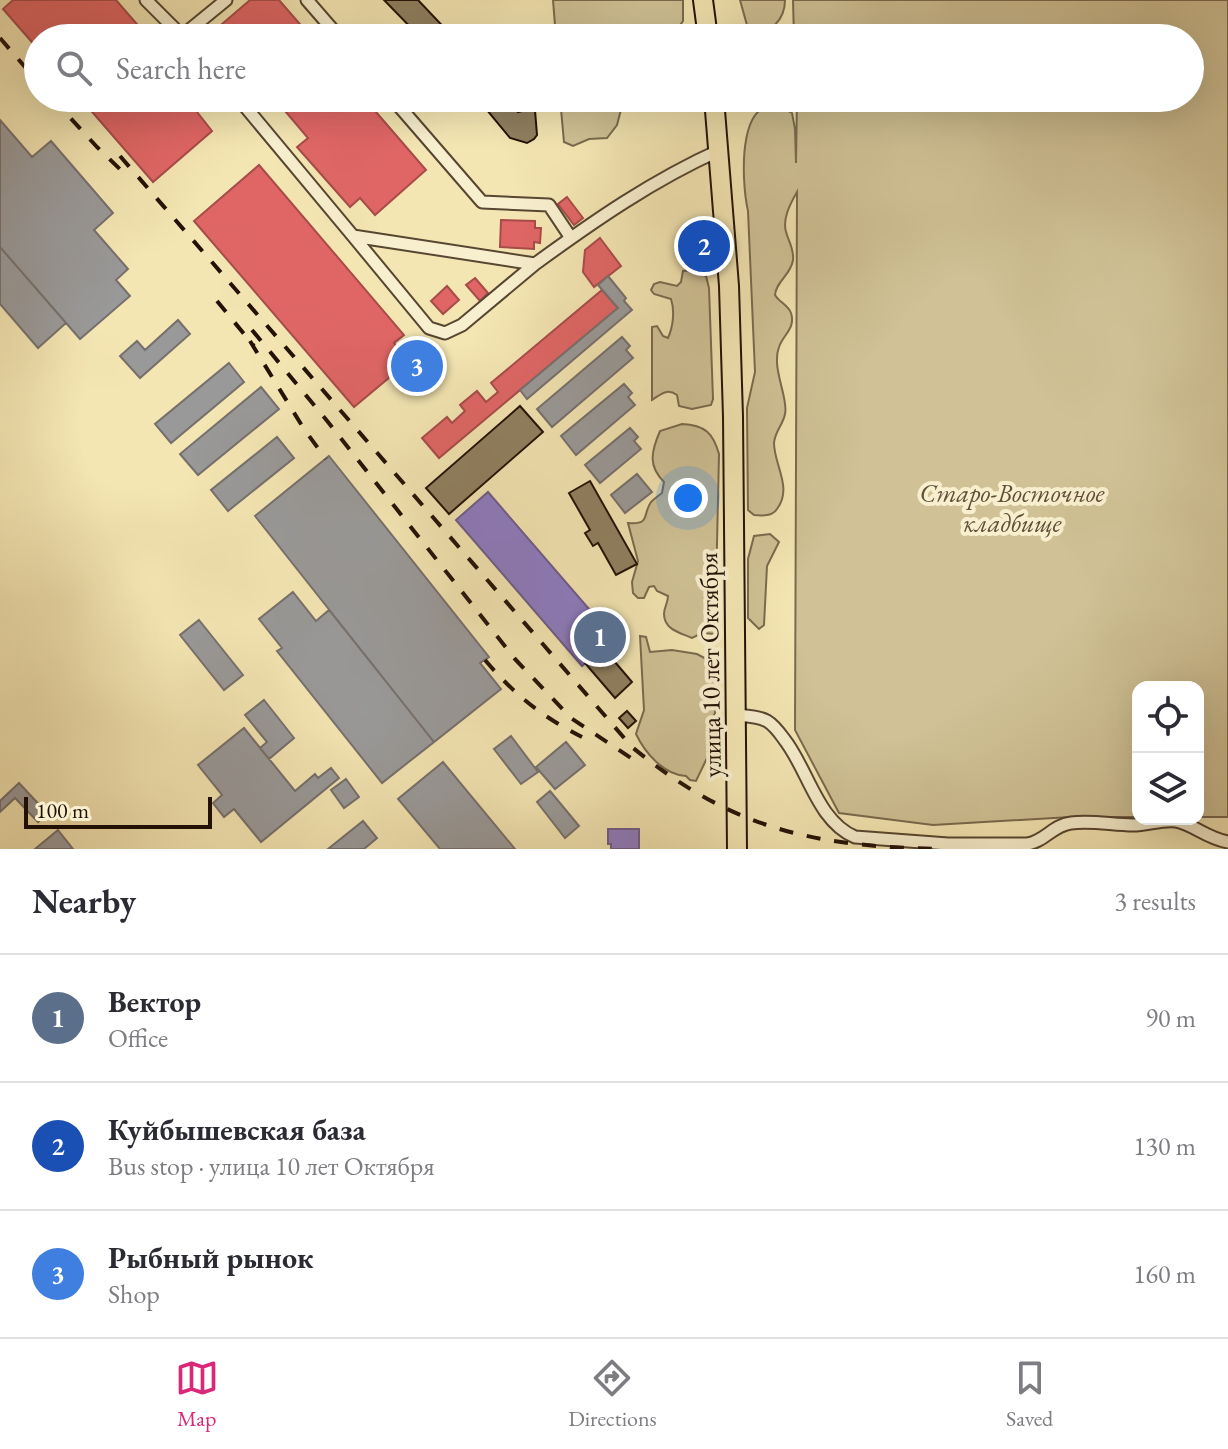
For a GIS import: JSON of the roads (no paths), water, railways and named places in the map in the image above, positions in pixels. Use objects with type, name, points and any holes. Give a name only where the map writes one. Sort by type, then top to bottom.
[{"type":"main road","points":[[703,0],[706,24]]},
{"type":"main road","name":"улица 10 лет Октября","points":[[716,112],[729,286],[733,403],[737,849]]},
{"type":"street","points":[[146,0],[170,24]]},
{"type":"street","points":[[198,24],[226,0]]},
{"type":"street","points":[[307,0],[328,24]]},
{"type":"street","points":[[250,112],[429,328],[445,333],[462,325],[571,238],[681,167],[720,150]]},
{"type":"street","points":[[404,112],[482,202],[549,205],[571,238]]},
{"type":"street","points":[[353,236],[535,264]]},
{"type":"street","points":[[736,715],[770,722],[795,754],[833,822],[843,832],[855,837],[948,844],[1027,844],[1036,843],[1055,829],[1073,822],[1134,825],[1179,821],[1203,835],[1228,842]]},
{"type":"railway","points":[[0,38],[24,66]]},
{"type":"railway","points":[[65,112],[125,174]]},
{"type":"railway","points":[[120,156],[632,747],[706,798],[742,816],[779,829],[857,844],[946,849]]},
{"type":"railway","points":[[217,301],[254,346]]},
{"type":"railway","points":[[252,330],[515,659],[571,718],[637,762]]},
{"type":"railway","points":[[250,341],[326,459]]},
{"type":"railway","points":[[485,660],[529,704],[582,737]]},
{"type":"place","name":"Куйбышевская база","points":[[704,246]]},
{"type":"place","name":"Рыбный рынок","points":[[417,366]]},
{"type":"place","name":"Вектор","points":[[600,637]]},
{"type":"park label","name":"Старо-Восточное кладбище","points":[[1012,508]]}]
